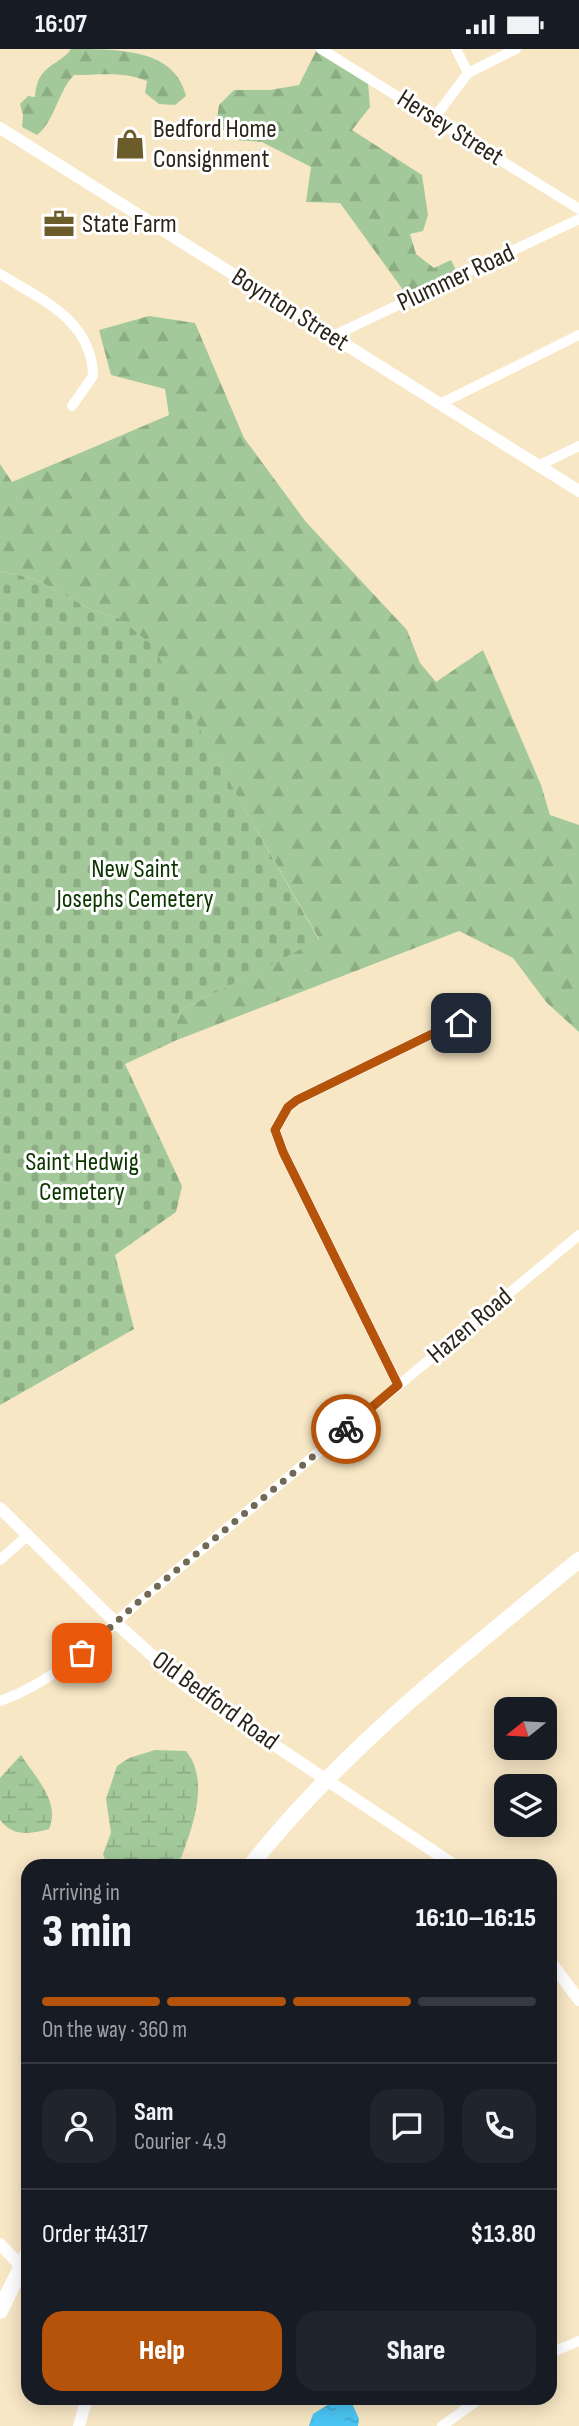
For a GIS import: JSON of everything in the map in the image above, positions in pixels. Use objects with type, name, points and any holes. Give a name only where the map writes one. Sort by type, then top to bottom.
[{"type":"main road","points":[[256,1859],[303,1803],[364,1742],[579,1560]]},
{"type":"main road","points":[[0,2311],[21,2272]]},
{"type":"street","name":"Hersey Street","points":[[321,49],[435,117],[579,209]]},
{"type":"street","points":[[456,49],[468,73]]},
{"type":"street","points":[[435,117],[468,73],[516,49]]},
{"type":"street","name":"Boynton Street","points":[[0,128],[579,491]]},
{"type":"street","name":"Plummer Road","points":[[332,336],[579,219]]},
{"type":"street","points":[[0,274],[62,312],[79,329],[90,352],[93,376],[72,406]]},
{"type":"street","points":[[440,404],[579,335]]},
{"type":"street","points":[[538,466],[579,446]]},
{"type":"street","points":[[398,1385],[283,1152],[275,1130],[288,1107],[297,1100],[432,1034],[461,1023]]},
{"type":"street","name":"Hazen Road","points":[[0,1701],[53,1676],[579,1235]]},
{"type":"street","name":"Old Bedford Road","points":[[0,1509],[116,1623],[186,1686],[445,1859]]},
{"type":"street","points":[[0,1560],[27,1536]]},
{"type":"street","points":[[557,1970],[579,2000]]},
{"type":"street","points":[[0,2244],[21,2261]]},
{"type":"street","points":[[557,2350],[579,2341]]},
{"type":"street","points":[[79,2426],[85,2405]]},
{"type":"street","points":[[442,2426],[471,2405]]},
{"type":"green space","points":[[71,49],[126,51],[158,60],[180,80],[186,96],[175,105],[159,104],[145,93],[147,81],[111,74],[74,75],[37,135],[22,127],[20,104],[28,96],[35,97],[44,72]]},
{"type":"green space","points":[[316,51],[368,83],[370,107],[352,130],[422,175],[428,215],[423,231],[410,234],[416,254],[434,268],[451,260],[457,272],[406,294],[340,203],[306,202],[311,167],[262,142],[237,140],[216,125],[219,105],[234,90],[270,90],[299,85]]},
{"type":"green space","points":[[149,316],[195,323],[244,438],[306,522],[407,630],[420,663],[436,682],[483,650],[541,785],[550,815],[579,825],[579,1032],[547,1003],[513,958],[459,931],[177,1040],[177,1020],[183,1009],[319,939],[215,757],[120,619],[92,610],[35,579],[0,571],[0,464],[12,482],[169,415],[165,389],[111,375],[99,330]]},
{"type":"green space","name":"New Saint Josephs Cemetery","points":[[0,571],[35,579],[92,610],[120,619],[152,645],[319,940],[183,1009],[177,1020],[177,1040],[125,1064],[182,1186],[176,1212],[115,1255],[134,1329],[0,1405]]},
{"type":"green space","points":[[155,1750],[186,1751],[193,1763],[197,1775],[197,1803],[181,1858],[105,1859],[103,1854],[111,1833],[106,1799],[117,1766],[129,1758]]},
{"type":"green space","points":[[21,1755],[49,1800],[52,1819],[49,1829],[29,1833],[16,1832],[0,1820],[0,1778]]},
{"type":"water","points":[[328,2405],[353,2405],[359,2419],[358,2426],[309,2426],[313,2414]]},
{"type":"way so far","points":[[82,1653],[136,1604],[346,1429]]},
{"type":"place","name":"Bedford Home Consignment","points":[[130,144]]},
{"type":"place","name":"State Farm","points":[[59,224]]},
{"type":"route","points":[[346,1429],[398,1385],[283,1152],[275,1130],[288,1107],[297,1100],[432,1034],[461,1023]]},
{"type":"park label","name":"Saint Hedwig Cemetery","points":[[82,1176]]}]
